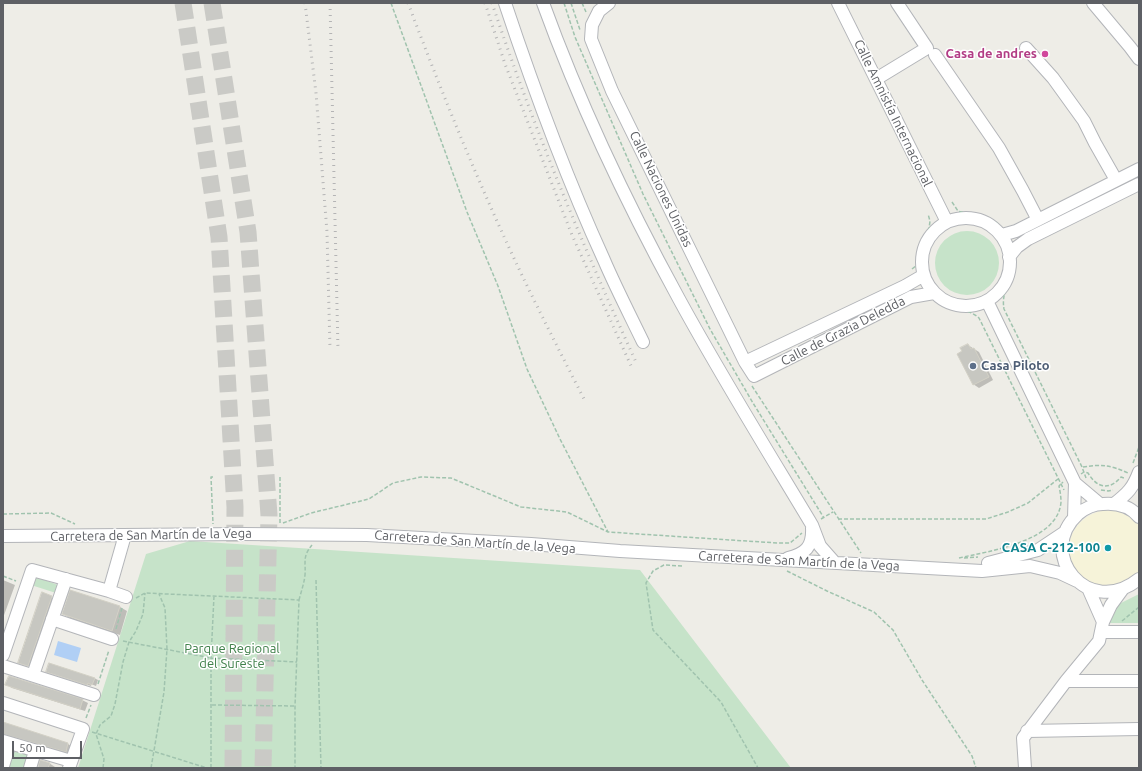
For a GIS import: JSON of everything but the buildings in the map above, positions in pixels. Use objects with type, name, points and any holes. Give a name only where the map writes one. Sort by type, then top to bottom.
[{"type":"street","points":[[505,3],[521,52],[559,153],[604,260],[643,342]]},
{"type":"street","points":[[543,3],[576,87],[612,167],[644,232],[679,299],[809,528],[820,546],[835,563]]},
{"type":"street","name":"Calle Naciones Unidas","points":[[610,3],[599,11],[592,25],[592,39],[612,90],[745,362],[754,376]]},
{"type":"street","name":"Calle Amnistía Internacional","points":[[838,3],[947,222]]},
{"type":"street","points":[[876,79],[927,48],[897,3]]},
{"type":"street","points":[[1092,3],[1139,59]]},
{"type":"street","points":[[1026,48],[1052,78],[1084,121],[1116,180]]},
{"type":"street","points":[[935,55],[999,148],[1038,220]]},
{"type":"street","points":[[1139,169],[1016,231],[1003,229],[977,219],[962,218],[947,222],[928,238],[923,250],[922,262],[924,275],[928,284],[936,297],[959,306],[973,306],[987,301],[999,292],[1007,279],[1010,264],[1017,247],[1028,239],[1139,184]]},
{"type":"street","points":[[1003,229],[1012,260]]},
{"type":"street","name":"Calle de Grazia Deledda","points":[[745,362],[905,286],[924,275]]},
{"type":"street","name":"Calle de Grazia Deledda","points":[[754,376],[911,297],[936,297]]},
{"type":"street","points":[[987,301],[1072,478],[1100,504]]},
{"type":"street","points":[[1114,504],[1128,493],[1136,482],[1135,469]]},
{"type":"street","points":[[1072,478],[1074,518]]},
{"type":"street","points":[[1077,581],[1069,571],[1064,558],[1062,545],[1065,532],[1074,518],[1087,508],[1100,504],[1114,504],[1126,507],[1139,517]]},
{"type":"street","points":[[779,560],[796,556],[807,549],[812,540],[809,528]]},
{"type":"street","name":"Carretera de San Martín de la Vega","points":[[947,569],[997,562],[1038,550],[1065,532]]},
{"type":"street","name":"Carretera de San Martín de la Vega","points":[[3,536],[213,534],[367,535],[531,544],[620,552],[982,571],[1030,566],[1060,573],[1088,588]]},
{"type":"street","points":[[109,591],[125,535]]},
{"type":"street","points":[[3,654],[32,570],[126,597]]},
{"type":"street","points":[[33,675],[66,579]]},
{"type":"street","points":[[1088,588],[1099,592],[1111,593],[1132,586],[1139,580]]},
{"type":"street","points":[[1088,588],[1102,627]]},
{"type":"street","points":[[1025,768],[1023,738],[1066,681],[1099,641],[1102,627],[1111,605],[1122,590]]},
{"type":"street","points":[[52,619],[112,639]]},
{"type":"street","points":[[1102,627],[1117,632],[1139,632]]},
{"type":"street","points":[[3,666],[94,695]]},
{"type":"street","points":[[1066,681],[1139,681]]},
{"type":"street","points":[[3,703],[83,730],[70,765],[36,751],[6,742],[3,766]]},
{"type":"street","points":[[1027,731],[1139,729]]},
{"type":"street","points":[[30,768],[36,751]]},
{"type":"path","points":[[390,3],[467,212],[498,286],[528,369],[560,439],[608,532]]},
{"type":"path","points":[[564,3],[574,37],[640,187],[710,329],[753,403],[824,518]]},
{"type":"path","points":[[952,202],[958,210],[963,213],[999,224],[1003,229]]},
{"type":"path","points":[[910,270],[916,265],[929,229],[930,221],[928,214]]},
{"type":"path","points":[[1012,260],[1009,282],[1003,294],[1004,309],[1088,480]]},
{"type":"path","points":[[936,297],[953,308],[972,312],[979,318],[1065,492]]},
{"type":"path","points":[[1135,469],[1139,447]]},
{"type":"path","points":[[838,519],[986,519],[1008,512],[1028,503],[1058,478],[1072,478],[1082,467],[1101,464],[1129,473],[1126,478],[1121,478],[1111,486],[1103,486],[1092,480],[1088,473],[1084,472]]},
{"type":"path","points":[[983,557],[956,559],[1013,544],[1042,532],[1055,518],[1059,510],[1061,503],[1059,486],[1084,472]]},
{"type":"path","points":[[281,476],[280,525],[311,513],[369,499],[393,483],[421,477],[451,478],[521,507],[568,512],[608,532],[777,543],[790,542],[809,528]]},
{"type":"path","points":[[213,477],[211,477],[213,534]]},
{"type":"path","points":[[1098,490],[1108,492],[1116,490]]},
{"type":"path","points":[[833,512],[861,553],[866,555]]},
{"type":"path","points":[[3,514],[51,513],[78,526]]},
{"type":"path","points":[[295,768],[295,706],[299,600],[305,574],[304,559],[307,551],[322,534]]},
{"type":"path","points":[[687,566],[664,565],[653,571],[646,583],[653,630],[721,702],[758,768]]},
{"type":"path","points":[[787,571],[874,612],[893,630],[922,680],[972,756],[976,768]]},
{"type":"path","points":[[3,576],[27,584]]},
{"type":"path","points":[[316,580],[321,768]]},
{"type":"path","points":[[207,768],[83,730],[126,597],[134,598],[145,594],[159,594],[299,600]]},
{"type":"path","points":[[103,768],[104,759],[96,734],[100,725],[111,716],[115,704],[122,662],[129,642],[136,631],[143,614],[145,594]]},
{"type":"path","points":[[151,768],[164,692],[167,649],[165,608],[159,594]]},
{"type":"path","points":[[211,768],[211,658],[214,596]]},
{"type":"path","points":[[1117,632],[1118,625],[1139,607]]},
{"type":"path","points":[[112,639],[211,658],[297,662]]},
{"type":"path","points":[[212,705],[295,706]]},
{"type":"green space","points":[[967,231],[985,237],[993,245],[999,263],[993,281],[985,289],[967,295],[949,289],[941,281],[935,263],[941,245],[949,237]]},
{"type":"green space","name":"Parque Regional del Sureste","points":[[190,541],[640,570],[791,768],[78,768],[146,554]]},
{"type":"green space","points":[[39,576],[39,578],[58,585],[56,593],[31,585],[35,577]]},
{"type":"green space","points":[[1139,594],[1139,623],[1108,623],[1115,606]]},
{"type":"green space","points":[[12,748],[32,754],[27,768],[6,768]]},
{"type":"sand","points":[[1105,510],[1124,514],[1139,525],[1139,572],[1126,582],[1104,587],[1088,582],[1075,569],[1069,548],[1071,538],[1076,528],[1083,520],[1093,514]]},
{"type":"water","points":[[58,641],[81,648],[77,662],[54,655]]},
{"type":"tunnel","points":[[183,3],[219,237],[235,507],[233,768]]},
{"type":"tunnel","points":[[212,3],[248,232],[269,515],[263,768]]},
{"type":"railway","points":[[305,3],[316,93],[327,232],[330,348]]},
{"type":"railway","points":[[330,3],[338,350]]},
{"type":"railway","points":[[408,3],[488,202],[531,295],[585,401]]},
{"type":"railway","points":[[485,3],[505,64],[572,235],[632,368]]},
{"type":"railway","points":[[492,3],[541,140],[596,273],[636,362]]},
{"type":"place","name":"Casa de andres","points":[[1045,54]]},
{"type":"place","name":"Casa Piloto","points":[[973,366]]},
{"type":"place","name":"CASA C-212-100","points":[[1108,548]]}]
